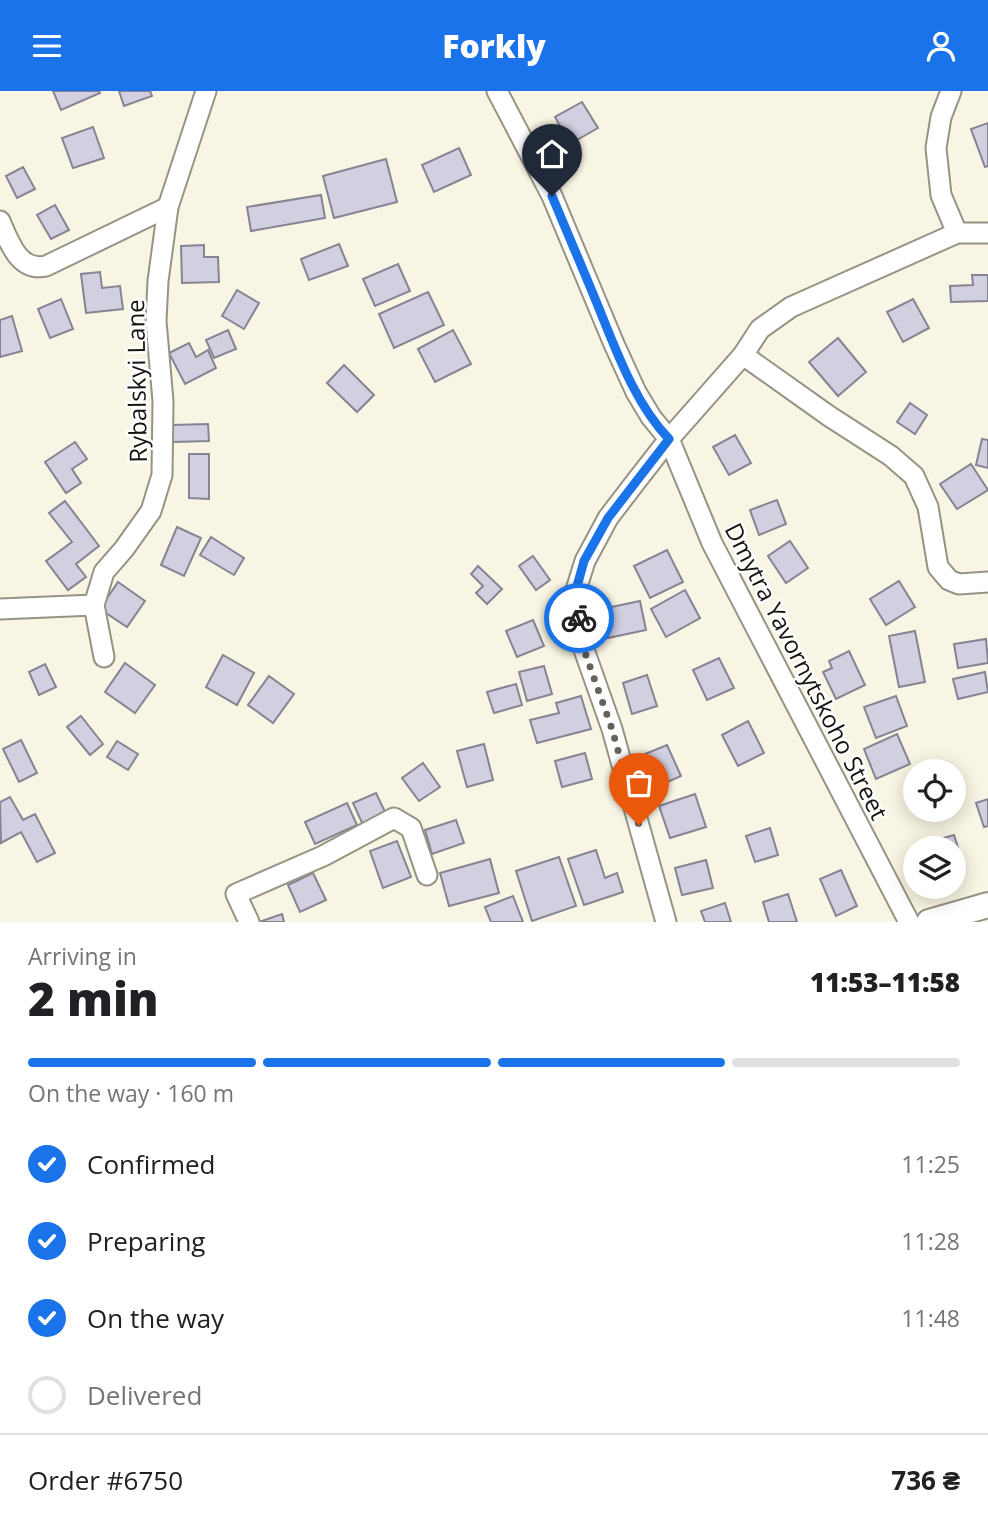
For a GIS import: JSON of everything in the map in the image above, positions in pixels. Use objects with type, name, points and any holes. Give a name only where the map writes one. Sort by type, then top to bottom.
[{"type":"street","name":"Rybalskyi Lane","points":[[104,657],[94,605],[104,572],[151,511],[162,475],[163,401],[156,321],[158,281],[168,207],[206,91]]},
{"type":"street","name":"Dmytra Yavornytskoho Street","points":[[497,91],[552,196],[636,392],[669,439],[712,543],[909,922]]},
{"type":"street","points":[[951,91],[941,117],[936,148],[942,195],[957,233]]},
{"type":"street","points":[[0,221],[18,255],[27,265],[36,268],[46,266],[168,207]]},
{"type":"street","points":[[666,922],[612,729],[582,644],[576,590],[584,561],[608,518],[669,439],[743,355],[760,329],[791,307],[957,233],[988,233]]},
{"type":"street","points":[[743,355],[891,456],[914,475],[928,506],[938,567],[949,580],[959,584],[988,582]]},
{"type":"street","points":[[0,609],[94,605]]},
{"type":"street","points":[[249,922],[236,894],[323,856],[394,818],[411,828],[427,875]]},
{"type":"street","points":[[929,922],[988,905]]},
{"type":"building","points":[[53,91],[99,91],[100,93],[61,110]]},
{"type":"building","points":[[119,91],[150,91],[152,96],[124,106]]},
{"type":"building","points":[[582,102],[598,128],[570,144],[555,117]]},
{"type":"building","points":[[988,123],[988,166],[985,167],[971,129]]},
{"type":"building","points":[[93,127],[104,158],[73,168],[62,138]]},
{"type":"building","points":[[459,148],[471,175],[434,192],[422,165]]},
{"type":"building","points":[[386,159],[397,202],[334,218],[323,176]]},
{"type":"building","points":[[23,167],[35,189],[17,198],[6,176]]},
{"type":"building","points":[[321,195],[325,218],[251,231],[247,207]]},
{"type":"building","points":[[55,205],[69,230],[51,239],[37,215]]},
{"type":"building","points":[[339,244],[348,266],[309,280],[301,259]]},
{"type":"building","points":[[204,245],[204,257],[218,257],[219,282],[182,283],[181,246]]},
{"type":"building","points":[[398,264],[410,291],[375,306],[363,279]]},
{"type":"building","points":[[100,272],[102,288],[120,286],[123,309],[86,313],[81,274]]},
{"type":"building","points":[[972,275],[988,275],[988,301],[951,302],[950,286],[973,285]]},
{"type":"building","points":[[237,290],[259,303],[244,329],[222,316]]},
{"type":"building","points":[[428,292],[444,325],[394,348],[379,314]]},
{"type":"building","points":[[61,299],[73,329],[50,338],[38,309]]},
{"type":"building","points":[[913,299],[929,328],[903,342],[887,312]]},
{"type":"building","points":[[12,316],[22,351],[0,357],[0,320]]},
{"type":"building","points":[[228,330],[236,349],[214,358],[206,340]]},
{"type":"building","points":[[453,330],[471,364],[435,382],[418,349]]},
{"type":"building","points":[[838,338],[866,372],[838,396],[809,362]]},
{"type":"building","points":[[189,343],[196,357],[208,350],[216,368],[185,384],[169,353]]},
{"type":"building","points":[[344,365],[374,395],[357,412],[327,383]]},
{"type":"building","points":[[910,403],[927,415],[915,434],[897,422]]},
{"type":"building","points":[[208,424],[209,441],[173,442],[172,425]]},
{"type":"building","points":[[735,435],[751,463],[729,475],[713,447]]},
{"type":"building","points":[[982,439],[988,440],[988,468],[976,465]]},
{"type":"building","points":[[75,442],[87,459],[72,469],[81,483],[66,493],[45,462]]},
{"type":"building","points":[[189,454],[209,454],[209,499],[189,498]]},
{"type":"building","points":[[971,464],[988,490],[957,509],[940,484]]},
{"type":"building","points":[[777,500],[786,524],[759,535],[750,510]]},
{"type":"building","points":[[65,501],[99,546],[76,564],[86,577],[68,590],[46,561],[72,542],[49,513]]},
{"type":"building","points":[[177,527],[201,538],[184,576],[161,565]]},
{"type":"building","points":[[211,537],[244,558],[234,575],[200,555]]},
{"type":"building","points":[[790,541],[808,568],[786,583],[768,556]]},
{"type":"building","points":[[667,550],[683,582],[650,598],[634,566]]},
{"type":"building","points":[[533,556],[550,580],[536,590],[519,566]]},
{"type":"building","points":[[478,566],[502,589],[487,604],[476,593],[483,586],[471,574]]},
{"type":"building","points":[[899,581],[915,607],[886,625],[870,599]]},
{"type":"building","points":[[118,582],[145,601],[127,627],[100,609]]},
{"type":"building","points":[[685,590],[700,618],[666,637],[651,609]]},
{"type":"building","points":[[640,601],[646,630],[608,638],[602,609]]},
{"type":"building","points":[[533,620],[544,646],[517,657],[506,631]]},
{"type":"building","points":[[915,631],[925,682],[899,687],[889,636]]},
{"type":"building","points":[[986,639],[988,663],[958,668],[954,644]]},
{"type":"building","points":[[849,651],[865,685],[836,699],[823,672],[832,668],[829,661]]},
{"type":"building","points":[[223,655],[254,673],[237,705],[206,687]]},
{"type":"building","points":[[719,658],[734,688],[707,700],[693,670]]},
{"type":"building","points":[[125,663],[155,685],[135,713],[105,692]]},
{"type":"building","points":[[45,664],[56,687],[39,695],[29,672]]},
{"type":"building","points":[[544,666],[552,694],[527,701],[519,672]]},
{"type":"building","points":[[985,672],[988,692],[958,699],[953,679]]},
{"type":"building","points":[[647,675],[657,706],[632,714],[623,683]]},
{"type":"building","points":[[269,676],[294,694],[273,723],[248,705]]},
{"type":"building","points":[[516,684],[522,705],[494,713],[487,692]]},
{"type":"building","points":[[581,696],[591,729],[537,743],[530,720],[559,713],[556,703]]},
{"type":"building","points":[[896,696],[907,726],[876,738],[864,707]]},
{"type":"building","points":[[81,716],[103,744],[90,755],[67,727]]},
{"type":"building","points":[[748,721],[764,753],[738,766],[722,735]]},
{"type":"building","points":[[897,734],[908,759],[903,759],[903,767],[876,779],[864,749]]},
{"type":"building","points":[[21,740],[37,773],[19,782],[3,749]]},
{"type":"building","points":[[117,741],[138,754],[128,770],[107,757]]},
{"type":"building","points":[[484,744],[493,780],[467,787],[457,751]]},
{"type":"building","points":[[667,745],[681,776],[654,788],[640,756]]},
{"type":"building","points":[[585,753],[592,779],[562,787],[555,761]]},
{"type":"building","points":[[423,763],[440,787],[419,801],[402,778]]},
{"type":"building","points":[[376,793],[386,814],[363,825],[353,803]]},
{"type":"building","points":[[695,794],[706,827],[670,838],[659,806]]},
{"type":"building","points":[[10,797],[23,820],[35,814],[55,853],[37,862],[21,832],[1,843],[0,802]]},
{"type":"building","points":[[988,799],[988,826],[984,827],[976,803]]},
{"type":"building","points":[[347,803],[357,825],[315,844],[305,822]]},
{"type":"building","points":[[456,820],[464,843],[432,854],[425,830]]},
{"type":"building","points":[[770,828],[778,855],[755,862],[746,836]]},
{"type":"building","points":[[397,841],[411,877],[383,888],[370,851]]},
{"type":"building","points":[[596,850],[605,878],[617,873],[623,892],[584,905],[568,859]]},
{"type":"building","points":[[559,857],[576,906],[532,921],[516,871]]},
{"type":"building","points":[[490,859],[499,893],[449,906],[440,873]]},
{"type":"building","points":[[706,860],[713,888],[682,895],[675,868]]},
{"type":"building","points":[[841,870],[857,906],[836,916],[820,879]]},
{"type":"building","points":[[313,873],[326,900],[300,912],[288,885]]},
{"type":"building","points":[[788,894],[797,922],[769,922],[763,902]]},
{"type":"building","points":[[513,896],[523,922],[491,922],[485,907]]},
{"type":"building","points":[[725,903],[731,922],[705,922],[701,911]]},
{"type":"building","points":[[282,914],[284,922],[259,922]]},
{"type":"way so far","points":[[579,618],[582,644],[612,729],[639,825]]},
{"type":"route","points":[[552,196],[636,392],[660,430],[669,439],[608,518],[584,561],[576,590],[579,618]]}]
